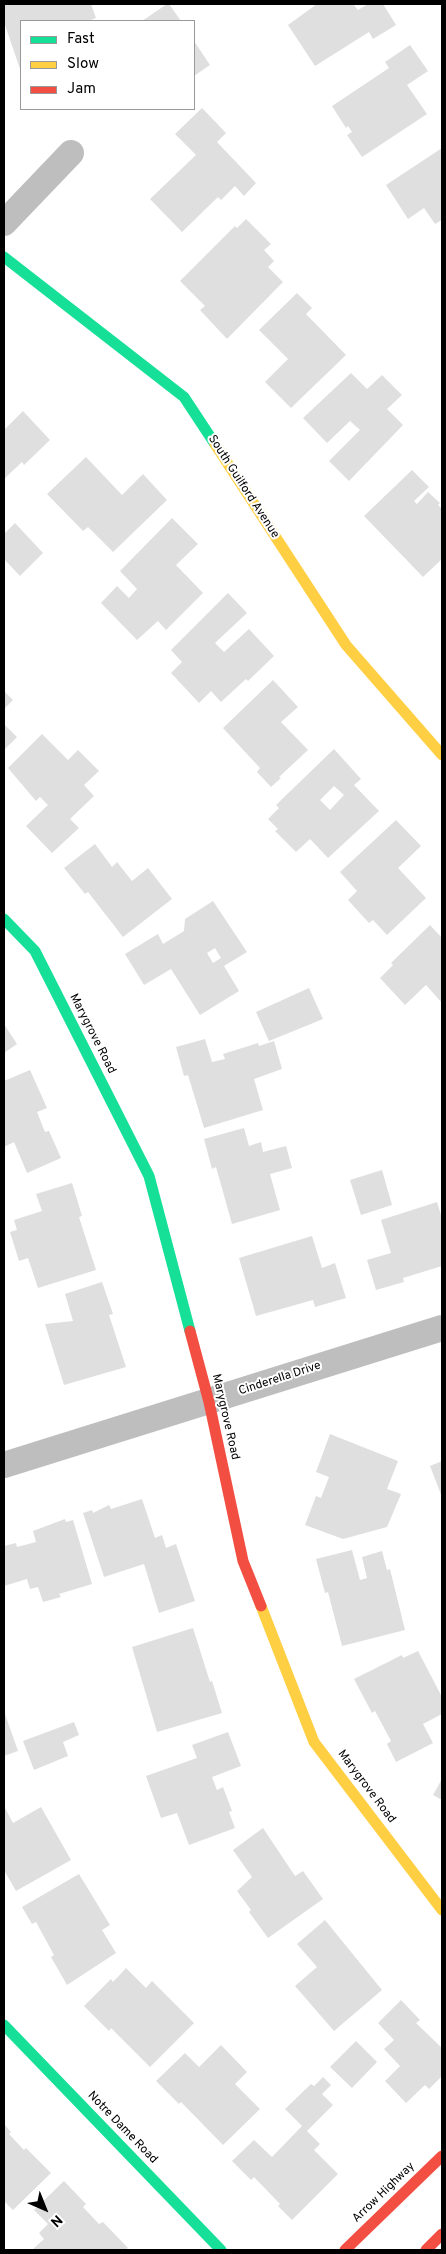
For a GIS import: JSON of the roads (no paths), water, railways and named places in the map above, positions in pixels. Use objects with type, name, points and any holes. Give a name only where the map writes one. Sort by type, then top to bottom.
[{"type":"street","points":[[4,223],[71,153]]},
{"type":"street","name":"South Guilford Avenue","points":[[4,257],[184,397],[346,645],[442,755]]},
{"type":"street","name":"Marygrove Road","points":[[4,919],[35,952],[149,1176],[208,1402],[243,1561],[314,1742],[442,1910]]},
{"type":"street","name":"Cinderella Drive","points":[[4,1465],[442,1328]]},
{"type":"street","name":"Notre Dame Road","points":[[4,2024],[221,2250]]},
{"type":"street","name":"Arrow Highway","points":[[345,2250],[442,2156]]},
{"type":"street","points":[[426,2250],[442,2234]]}]
